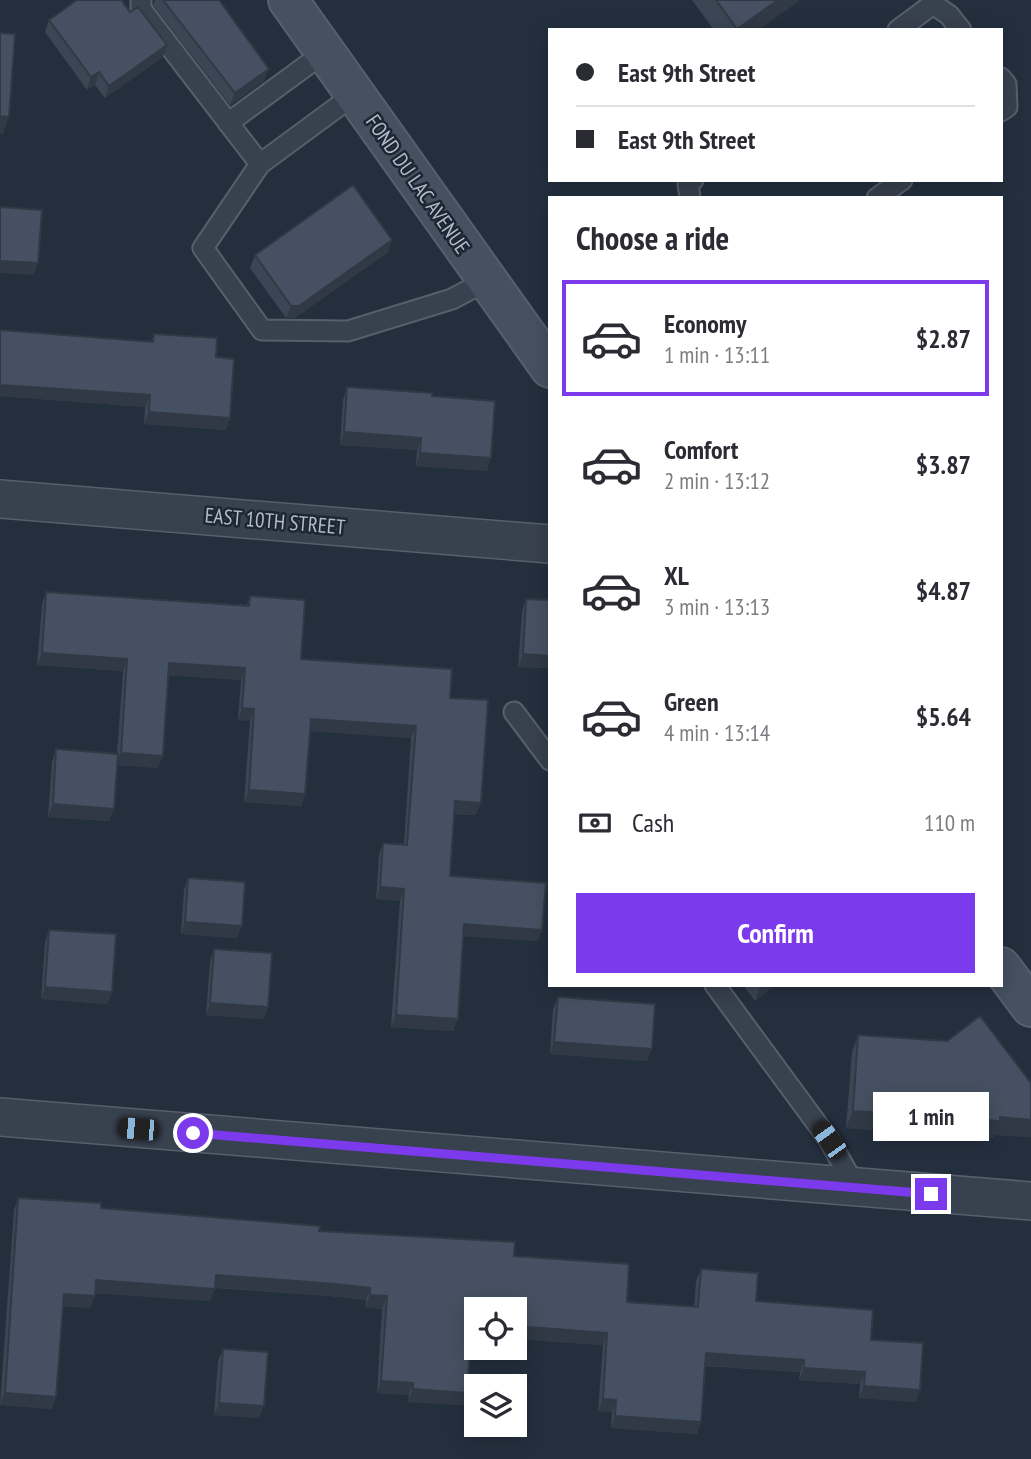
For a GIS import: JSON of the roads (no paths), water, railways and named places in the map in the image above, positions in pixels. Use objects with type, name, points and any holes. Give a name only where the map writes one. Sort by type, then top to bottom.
[{"type":"main road","name":"FOND DU LAC AVENUE","points":[[288,0],[548,365]]},
{"type":"main road","points":[[1003,970],[1031,1007]]},
{"type":"street","name":"EAST 10TH STREET","points":[[0,499],[548,544]]},
{"type":"street","points":[[0,1117],[857,1189],[1031,1201]]},
{"type":"lane","points":[[141,0],[141,9],[260,164]]},
{"type":"lane","points":[[901,28],[933,4],[949,15],[959,28]]},
{"type":"lane","points":[[228,122],[325,52]]},
{"type":"lane","points":[[1003,80],[1006,84],[1007,107],[1003,110]]},
{"type":"lane","points":[[355,94],[260,164],[203,248],[262,330],[348,331],[452,299],[486,281]]},
{"type":"lane","points":[[880,196],[899,182]]},
{"type":"lane","points":[[514,712],[548,757]]},
{"type":"lane","points":[[716,987],[829,1140],[857,1189]]}]
